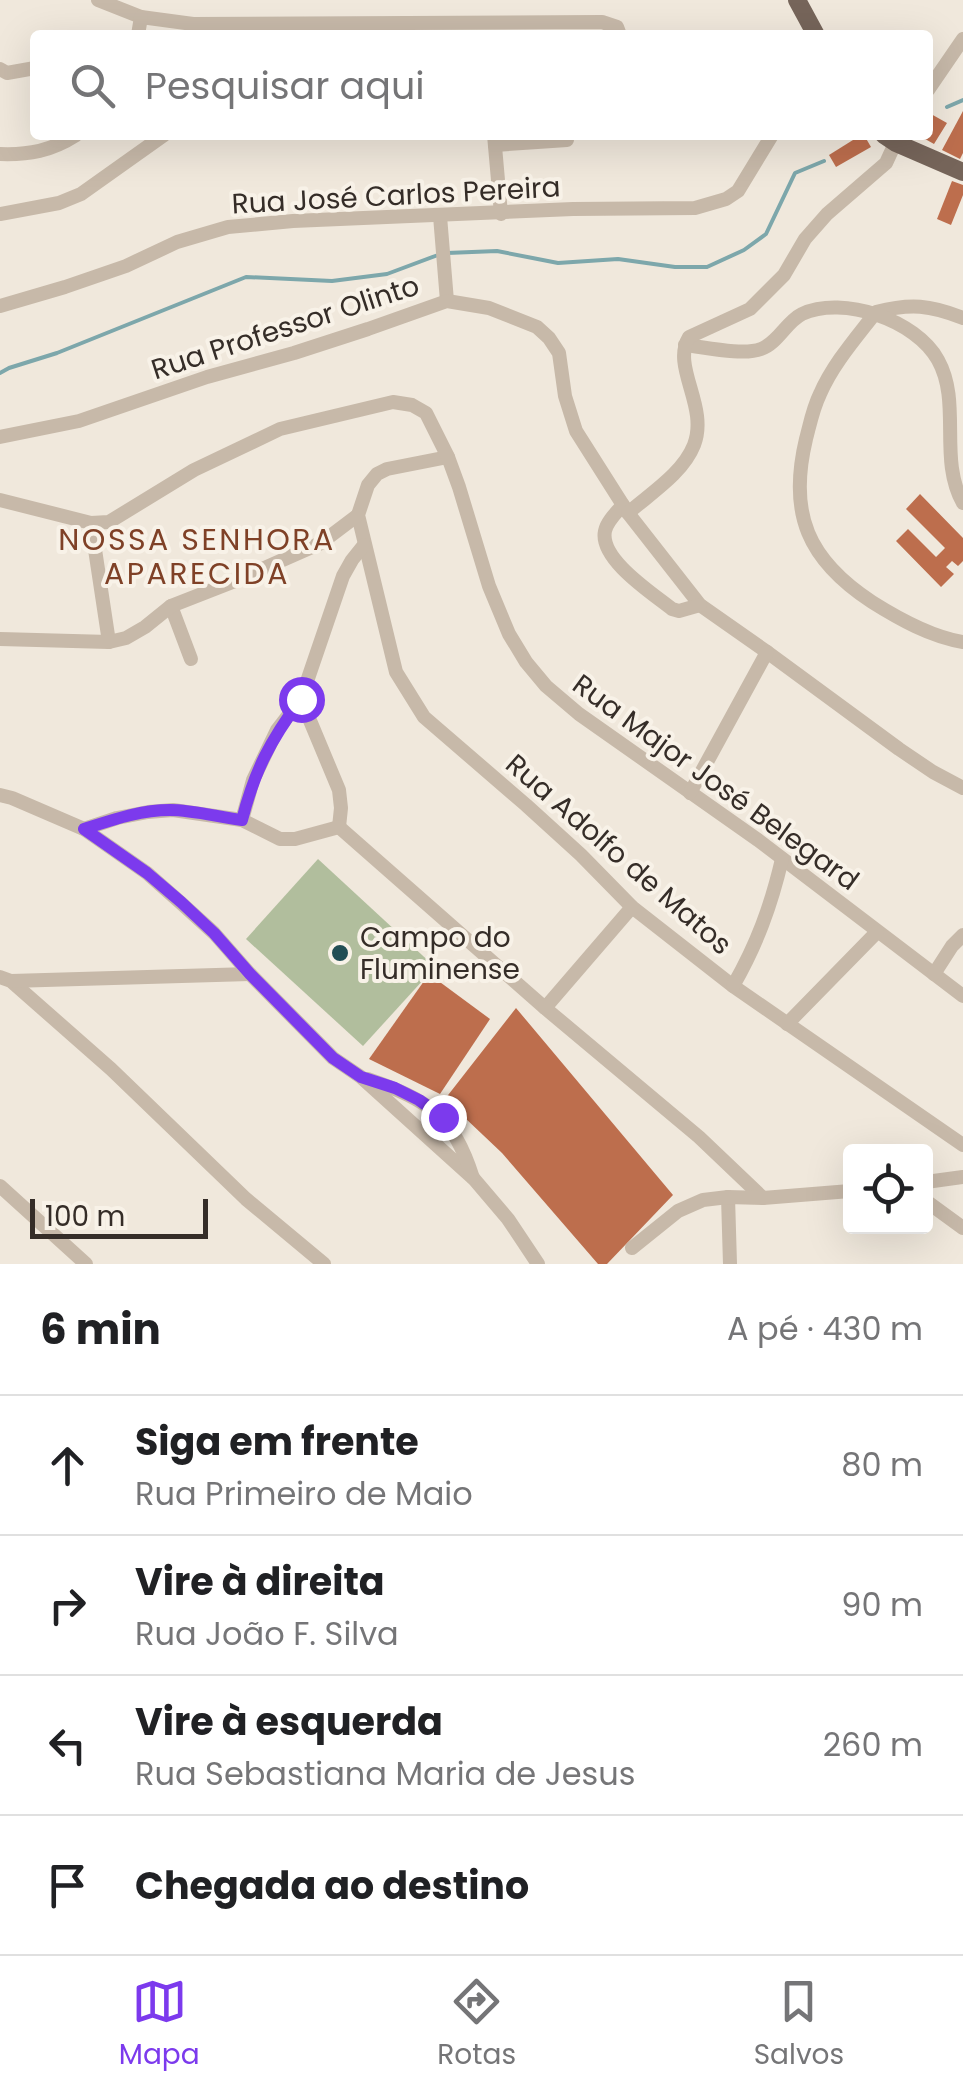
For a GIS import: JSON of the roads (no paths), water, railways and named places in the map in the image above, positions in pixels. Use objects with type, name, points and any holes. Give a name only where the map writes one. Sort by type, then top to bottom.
[{"type":"main road","points":[[797,0],[813,30]]},
{"type":"main road","points":[[897,140],[963,172]]},
{"type":"street","points":[[98,0],[141,18],[193,24],[602,22],[618,30]]},
{"type":"street","points":[[139,30],[141,18]]},
{"type":"street","points":[[933,82],[963,39]]},
{"type":"street","points":[[2,72],[30,69]]},
{"type":"street","points":[[0,154],[42,152],[66,140]]},
{"type":"street","points":[[0,214],[59,203],[81,194],[157,140]]},
{"type":"street","points":[[501,214],[494,140],[568,140]]},
{"type":"street","name":"Rua José Carlos Pereira","points":[[0,306],[126,266],[177,242],[228,227],[573,210],[678,210],[709,205],[738,191],[769,140]]},
{"type":"street","points":[[700,605],[680,611],[672,609],[628,574],[610,554],[604,535],[606,526],[676,472],[694,447],[699,427],[683,359],[689,337],[750,309],[784,274],[804,239],[827,214],[880,170],[892,140]]},
{"type":"street","points":[[440,216],[447,301]]},
{"type":"street","name":"Rua Professor Olinto","points":[[0,437],[80,421],[447,301],[489,308],[537,327],[549,338],[559,353],[565,396],[576,431],[626,509],[700,605],[899,750],[963,788]]},
{"type":"street","points":[[684,345],[762,349],[802,314],[816,310],[876,312],[908,305],[963,318]]},
{"type":"street","points":[[876,312],[922,340],[937,356],[948,400],[952,473],[963,503]]},
{"type":"street","points":[[876,312],[819,395],[800,466],[801,516],[818,553],[831,570],[860,594],[924,630],[963,642]]},
{"type":"street","name":"Rua Major José Belegard","points":[[91,522],[108,522],[194,470],[280,429],[392,402],[412,404],[426,413],[448,457],[489,586],[510,634],[546,686],[579,714],[730,819],[963,996]]},
{"type":"street","points":[[0,639],[108,642],[126,638],[171,606],[321,543],[358,514],[368,485],[377,474],[448,457]]},
{"type":"street","points":[[0,500],[91,522],[108,642]]},
{"type":"street","name":"Rua Adolfo de Matos","points":[[358,514],[396,672],[424,717],[581,855],[632,907],[732,986],[963,1145]]},
{"type":"street","points":[[242,820],[253,780],[278,730],[301,699],[343,576],[364,545]]},
{"type":"street","points":[[171,606],[192,659]]},
{"type":"street","points":[[690,793],[767,652]]},
{"type":"street","points":[[301,699],[339,790],[339,827]]},
{"type":"street","points":[[0,796],[84,829],[158,882],[214,933],[333,1058],[361,1077],[474,1178],[538,1264]]},
{"type":"street","points":[[84,829],[117,818],[173,810],[242,820],[280,839],[295,840],[339,827]]},
{"type":"street","points":[[339,827],[545,1008],[673,1114],[763,1198]]},
{"type":"street","points":[[732,986],[754,948],[772,902],[782,859]]},
{"type":"street","points":[[545,1008],[632,907]]},
{"type":"street","points":[[787,1024],[876,932]]},
{"type":"street","points":[[934,974],[963,935]]},
{"type":"street","points":[[6,979],[250,974]]},
{"type":"street","points":[[6,979],[111,1069],[246,1198],[324,1264]]},
{"type":"street","points":[[361,1077],[395,1088],[443,1117],[466,1153],[474,1178]]},
{"type":"street","points":[[933,1181],[963,1177]]},
{"type":"street","points":[[0,1186],[86,1264]]},
{"type":"street","points":[[632,1248],[678,1211],[703,1200],[843,1192]]},
{"type":"street","points":[[728,1197],[730,1264]]},
{"type":"street","points":[[933,1206],[963,1228]]},
{"type":"waterway","points":[[947,107],[963,100]]},
{"type":"waterway","points":[[447,253],[497,251],[558,263],[618,259],[707,267],[744,250],[766,234],[795,173],[824,161]]},
{"type":"waterway","points":[[0,373],[246,277],[332,281],[387,274],[438,255]]},
{"type":"place","name":"Campo do Fluminense","points":[[340,953]]},
{"type":"district","name":"NOSSA SENHORA APARECIDA","points":[[197,557]]}]
